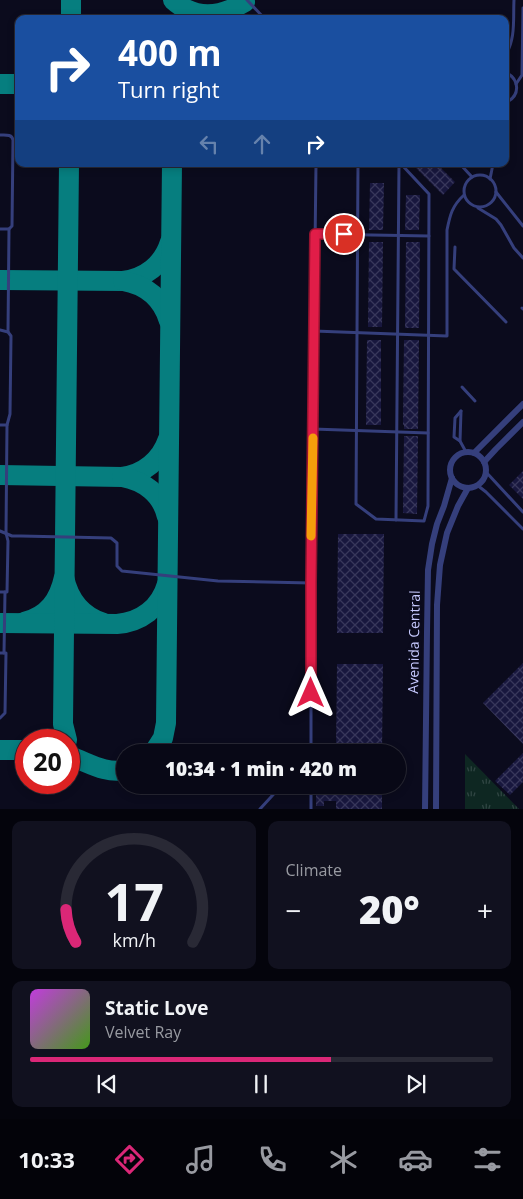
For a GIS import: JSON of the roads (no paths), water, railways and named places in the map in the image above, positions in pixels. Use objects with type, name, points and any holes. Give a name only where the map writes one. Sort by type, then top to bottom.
[{"type":"street","points":[[474,453],[523,404]]},
{"type":"street","points":[[484,462],[523,422]]},
{"type":"street","points":[[466,452],[474,453],[481,457],[486,472],[477,485],[468,488],[460,486],[452,478],[450,465],[458,455],[466,452]]},
{"type":"street","name":"Avenida Central","points":[[425,809],[428,570],[437,524],[452,478]]},
{"type":"street","name":"Avenida Central","points":[[436,809],[440,566],[447,533],[468,488]]},
{"type":"lane","points":[[247,0],[261,15]]},
{"type":"lane","points":[[509,49],[513,38],[514,0]]},
{"type":"lane","points":[[516,84],[522,75],[523,8]]},
{"type":"lane","points":[[509,74],[517,89],[513,98],[509,100]]},
{"type":"lane","points":[[0,134],[10,136],[13,140],[12,226],[9,229],[8,332],[11,336],[11,345],[10,414],[7,425],[6,533],[8,542],[2,653],[6,653],[5,713],[0,718]]},
{"type":"lane","points":[[310,744],[316,167]]},
{"type":"lane","points":[[358,167],[356,504],[376,519],[424,521],[428,506],[429,194],[403,167]]},
{"type":"lane","points":[[396,520],[400,167]]},
{"type":"lane","points":[[463,167],[472,177]]},
{"type":"lane","points":[[490,179],[492,167]]},
{"type":"lane","points":[[478,207],[492,202],[496,192],[496,187],[490,179],[482,175],[468,180],[463,190],[464,196],[469,204],[478,207],[501,224],[514,248],[523,258]]},
{"type":"lane","points":[[496,192],[523,226]]},
{"type":"lane","points":[[314,331],[447,336],[447,230],[450,215],[456,202],[464,196]]},
{"type":"lane","points":[[0,229],[9,229]]},
{"type":"lane","points":[[315,234],[429,236]]},
{"type":"lane","points":[[455,247],[454,268],[506,322]]},
{"type":"lane","points":[[0,330],[8,332]]},
{"type":"lane","points":[[462,387],[475,400]]},
{"type":"lane","points":[[460,441],[461,411],[455,418],[454,437],[460,441],[466,452]]},
{"type":"lane","points":[[0,425],[7,425]]},
{"type":"lane","points":[[313,429],[428,433]]},
{"type":"lane","points":[[486,472],[523,512]]},
{"type":"lane","points":[[477,485],[523,530]]},
{"type":"lane","points":[[0,530],[12,536],[111,538],[117,543],[117,566],[122,571],[218,581],[311,583]]},
{"type":"lane","points":[[0,592],[6,592]]},
{"type":"lane","points":[[260,809],[274,794]]},
{"type":"lane","points":[[311,794],[311,809]]}]
